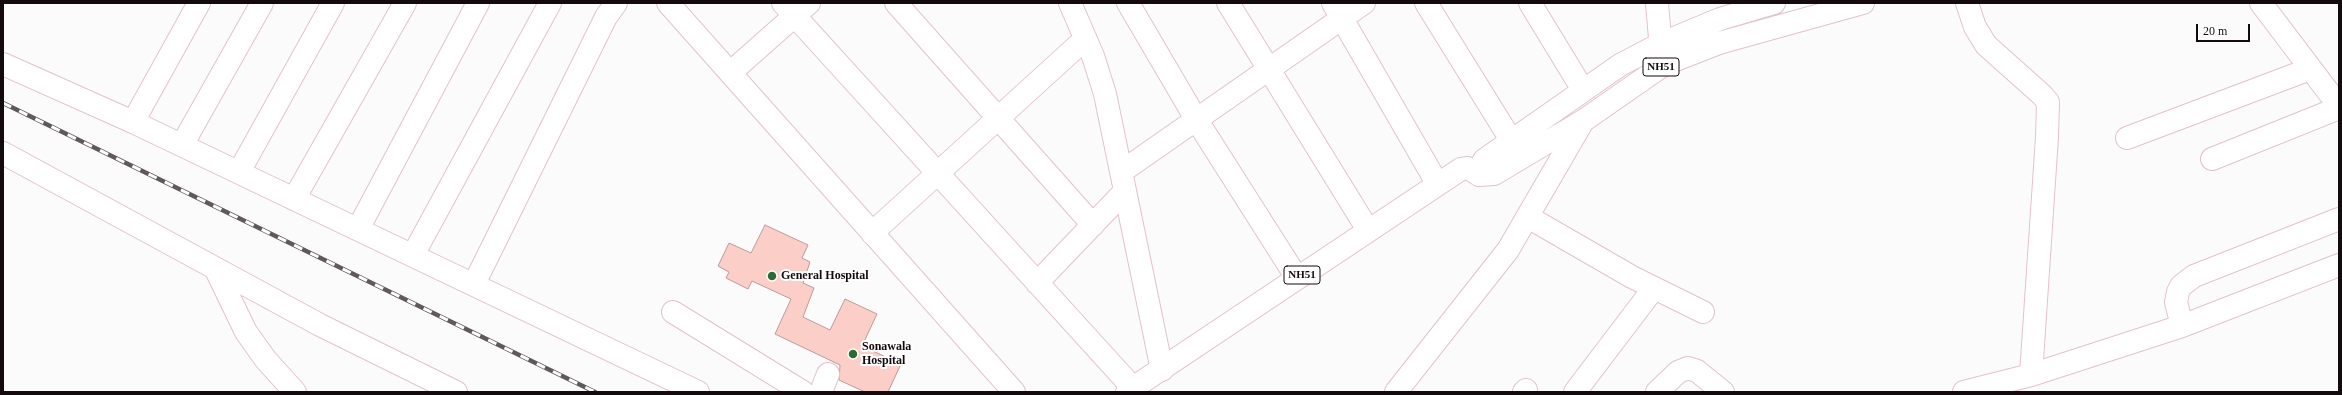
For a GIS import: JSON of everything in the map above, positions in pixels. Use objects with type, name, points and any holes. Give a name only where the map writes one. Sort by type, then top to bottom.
[{"type":"main road","points":[[132,122],[199,3]]},
{"type":"main road","points":[[182,145],[262,3]]},
{"type":"main road","points":[[238,172],[333,3]]},
{"type":"main road","points":[[294,199],[405,3]]},
{"type":"main road","points":[[358,229],[478,3]]},
{"type":"main road","points":[[413,255],[550,3]]},
{"type":"main road","points":[[474,284],[606,17],[616,3]]},
{"type":"main road","points":[[668,3],[1014,392]]},
{"type":"main road","points":[[896,3],[1093,224]]},
{"type":"main road","points":[[1070,3],[1105,94],[1162,370]]},
{"type":"main road","points":[[1128,3],[1196,120],[1297,278]]},
{"type":"main road","points":[[1228,3],[1270,68],[1368,230]]},
{"type":"main road","points":[[1037,283],[1093,224],[1123,182],[1196,120],[1270,68],[1338,10],[1364,3]]},
{"type":"main road","points":[[1426,3],[1511,140]]},
{"type":"main road","points":[[1530,3],[1583,90]]},
{"type":"main road","points":[[1658,3],[1662,66]]},
{"type":"main road","name":"NH51","points":[[1479,175],[1484,160],[1620,65],[1660,44],[1720,19],[1774,3]]},
{"type":"main road","name":"NH51","points":[[1130,390],[1162,370],[1437,183],[1461,169],[1468,168],[1479,175],[1494,174],[1583,121],[1662,66],[1719,43],[1863,3]]},
{"type":"main road","points":[[1967,3],[1975,27],[1986,45],[2042,94],[2048,102],[2031,375]]},
{"type":"main road","points":[[2212,159],[2339,107],[2260,3]]},
{"type":"main road","points":[[730,73],[796,7],[937,173],[1037,283],[1130,390]]},
{"type":"main road","points":[[1338,10],[1437,183]]},
{"type":"main road","points":[[872,233],[1085,39]]},
{"type":"main road","points":[[3,64],[182,145],[698,392]]},
{"type":"main road","points":[[2127,138],[2310,69]]},
{"type":"main road","points":[[1396,392],[1508,250],[1528,218],[1583,121]]},
{"type":"main road","points":[[3,153],[216,270],[320,325],[456,392]]},
{"type":"main road","points":[[1528,218],[1654,288],[1703,312]]},
{"type":"main road","points":[[2182,326],[2176,302],[2181,286],[2190,279],[2339,219]]},
{"type":"main road","points":[[1964,392],[2031,375],[2182,326],[2339,264]]},
{"type":"main road","points":[[216,270],[246,332],[266,360],[295,392]]},
{"type":"main road","points":[[1575,392],[1654,288]]},
{"type":"main road","points":[[673,312],[803,392]]},
{"type":"main road","points":[[1657,392],[1678,372],[1688,368],[1697,371],[1723,392]]},
{"type":"building","points":[[765,225],[808,245],[802,258],[810,262],[803,283],[814,288],[803,317],[830,330],[845,299],[877,314],[862,346],[901,364],[888,392],[865,392],[839,380],[840,365],[775,334],[791,299],[752,281],[748,289],[726,278],[729,272],[718,266],[729,243],[751,253]]},
{"type":"railway","points":[[3,103],[595,392]]},
{"type":"place","name":"General Hospital","points":[[772,276]]},
{"type":"place","name":"Sonawala Hospital","points":[[853,354]]}]
